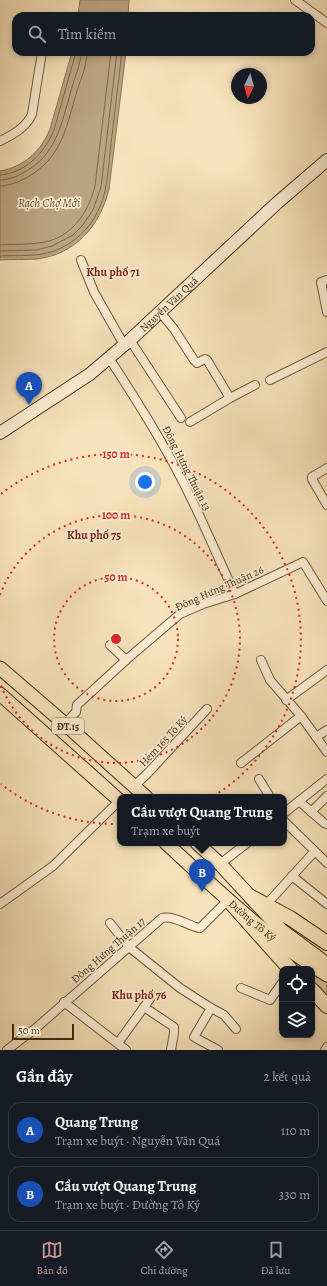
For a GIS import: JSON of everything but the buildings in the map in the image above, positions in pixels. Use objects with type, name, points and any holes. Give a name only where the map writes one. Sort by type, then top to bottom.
[{"type":"highway","points":[[251,897],[290,918],[327,943]]},
{"type":"highway","points":[[230,902],[287,966]]},
{"type":"highway","points":[[315,993],[327,1006]]},
{"type":"main road","name":"Nguyễn Văn Quá","points":[[0,433],[90,374],[127,343],[277,203],[327,160]]},
{"type":"main road","name":"ĐT.15","points":[[0,668],[143,794]]},
{"type":"main road","name":"ĐT.15","points":[[0,694],[117,797]]},
{"type":"main road","points":[[126,794],[134,786]]},
{"type":"main road","name":"Đường Tô Ký","points":[[169,846],[230,902],[275,939],[327,975]]},
{"type":"main road","name":"Đường Tô Ký","points":[[200,846],[220,864],[281,930],[327,964]]},
{"type":"street","points":[[295,0],[312,12]]},
{"type":"street","points":[[315,14],[327,23]]},
{"type":"street","points":[[0,141],[12,136],[29,121],[32,114],[41,56]]},
{"type":"street","points":[[81,260],[94,292],[127,343],[181,418]]},
{"type":"street","points":[[327,280],[321,282],[327,312]]},
{"type":"street","points":[[160,312],[174,329],[194,360],[197,363],[205,359],[208,362],[230,398]]},
{"type":"street","points":[[270,380],[327,352]]},
{"type":"street","name":"Đông Hưng Thuận 13","points":[[109,358],[136,398],[192,499],[234,594]]},
{"type":"street","points":[[190,422],[255,385]]},
{"type":"street","points":[[327,468],[312,477],[312,479],[327,505]]},
{"type":"street","name":"Đông Hưng Thuận 26","points":[[65,724],[76,712],[77,705],[126,660],[180,614],[203,604],[234,594],[303,562],[327,601]]},
{"type":"street","points":[[110,645],[126,660]]},
{"type":"street","points":[[261,660],[270,680],[301,716],[327,752]]},
{"type":"street","points":[[286,700],[327,670]]},
{"type":"street","name":"Hẻm 165 Tô Ký","points":[[134,786],[207,709]]},
{"type":"street","points":[[242,763],[301,716]]},
{"type":"street","points":[[316,737],[327,730]]},
{"type":"street","points":[[259,779],[268,794]]},
{"type":"street","points":[[287,811],[327,779]]},
{"type":"street","points":[[311,812],[327,796]]},
{"type":"street","points":[[299,801],[327,824]]},
{"type":"street","points":[[0,904],[53,866],[117,803]]},
{"type":"street","points":[[287,824],[314,852],[326,859]]},
{"type":"street","points":[[220,864],[243,846]]},
{"type":"street","points":[[266,905],[314,852]]},
{"type":"street","points":[[292,876],[327,904]]},
{"type":"street","name":"Đông Hưng Thuận 17","points":[[11,1049],[162,918],[167,917],[193,927],[200,928],[230,902]]},
{"type":"street","points":[[110,923],[129,947],[180,988],[224,1015],[236,1029]]},
{"type":"street","points":[[241,988],[270,1000],[279,987]]},
{"type":"street","points":[[118,1043],[152,996]]},
{"type":"street","points":[[64,1002],[126,1050]]},
{"type":"street","points":[[144,1007],[158,1018],[174,1027],[171,1050]]},
{"type":"street","points":[[211,1008],[194,1036],[218,1050]]},
{"type":"shaded area","points":[[288,951],[309,966],[298,966],[285,953]]},
{"type":"shaded area","points":[[315,970],[327,979],[327,995],[315,983]]},
{"type":"water","points":[[80,0],[129,0],[128,12],[78,12]]},
{"type":"water","name":"Rạch Chợ Mới","points":[[71,56],[126,56],[109,189],[105,202],[93,226],[75,244],[51,256],[37,259],[0,260],[0,171],[17,166],[31,157],[42,144],[50,129]]},
{"type":"place","name":"Quang Trung","points":[[29,405]]},
{"type":"place","name":"Cầu vượt Quang Trung","points":[[202,892]]},
{"type":"district","name":"Khu phố 71","points":[[113,272]]},
{"type":"district","name":"Khu phố 75","points":[[94,535]]},
{"type":"district","name":"Khu phố 76","points":[[139,995]]}]
